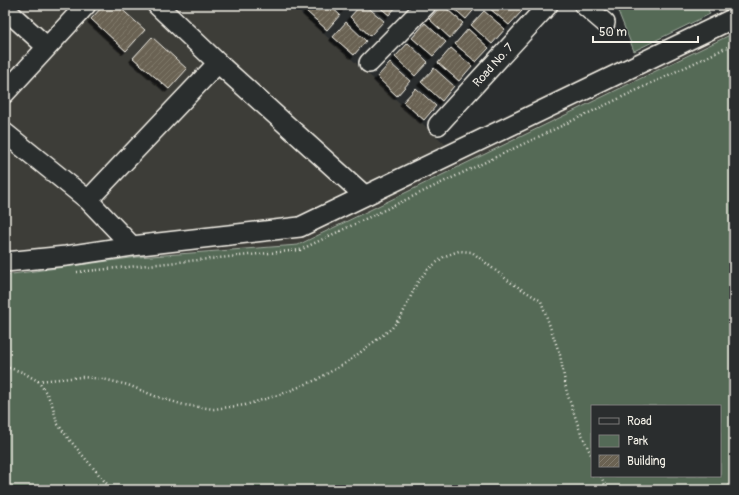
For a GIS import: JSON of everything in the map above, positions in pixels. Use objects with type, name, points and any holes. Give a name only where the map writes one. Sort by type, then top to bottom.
[{"type":"street","points":[[5,93],[86,5]]},
{"type":"street","points":[[157,5],[218,63],[364,195]]},
{"type":"street","points":[[369,63],[426,5]]},
{"type":"street","name":"Road No. 7","points":[[438,125],[548,5]]},
{"type":"street","points":[[584,5],[605,23]]},
{"type":"street","points":[[5,9],[47,47]]},
{"type":"street","points":[[5,262],[66,256],[132,246],[300,227],[734,18]]},
{"type":"street","points":[[88,200],[218,63]]},
{"type":"street","points":[[5,133],[88,200],[132,246]]},
{"type":"path","points":[[5,368],[22,372],[38,380],[82,377],[103,378],[128,385],[155,396],[184,405],[214,409],[245,405],[282,394],[316,380],[349,361],[392,328],[402,314],[417,283],[427,270],[446,256],[459,251],[472,252],[510,282],[540,300],[560,355],[567,393],[579,428],[591,455]]},
{"type":"path","points":[[38,380],[53,406],[57,423],[112,490]]},
{"type":"path","points":[[601,477],[607,490]]},
{"type":"shaded area","points":[[5,5],[292,5],[445,144],[734,5],[734,33],[298,245],[138,257],[5,275]]},
{"type":"green space","points":[[630,5],[706,5],[710,14],[634,51],[618,11]]},
{"type":"green space","points":[[734,33],[734,490],[5,490],[5,275],[138,257],[298,245]]},
{"type":"building","points":[[104,5],[117,5],[145,30],[126,51],[91,19]]},
{"type":"building","points":[[312,5],[329,5],[340,15],[327,30],[306,11]]},
{"type":"building","points":[[338,5],[348,5],[344,10]]},
{"type":"building","points":[[361,5],[365,5],[384,21],[370,36],[350,17]]},
{"type":"building","points":[[377,5],[398,5],[389,15]]},
{"type":"building","points":[[442,5],[463,23],[450,38],[429,19]]},
{"type":"building","points":[[450,5],[478,5],[466,19]]},
{"type":"building","points":[[489,5],[515,5],[522,11],[509,25],[488,7]]},
{"type":"building","points":[[484,11],[505,29],[492,44],[471,25]]},
{"type":"building","points":[[346,22],[366,41],[354,55],[333,37]]},
{"type":"building","points":[[425,23],[446,42],[433,56],[412,38]]},
{"type":"building","points":[[468,29],[489,48],[476,62],[455,44]]},
{"type":"building","points":[[152,37],[187,69],[169,89],[133,58]]},
{"type":"building","points":[[408,43],[428,62],[415,76],[395,57]]},
{"type":"building","points":[[451,48],[472,66],[459,81],[438,63]]},
{"type":"building","points":[[390,63],[410,81],[397,96],[377,77]]},
{"type":"building","points":[[434,68],[454,86],[442,101],[421,82]]},
{"type":"building","points":[[416,88],[436,106],[424,120],[403,102]]}]
